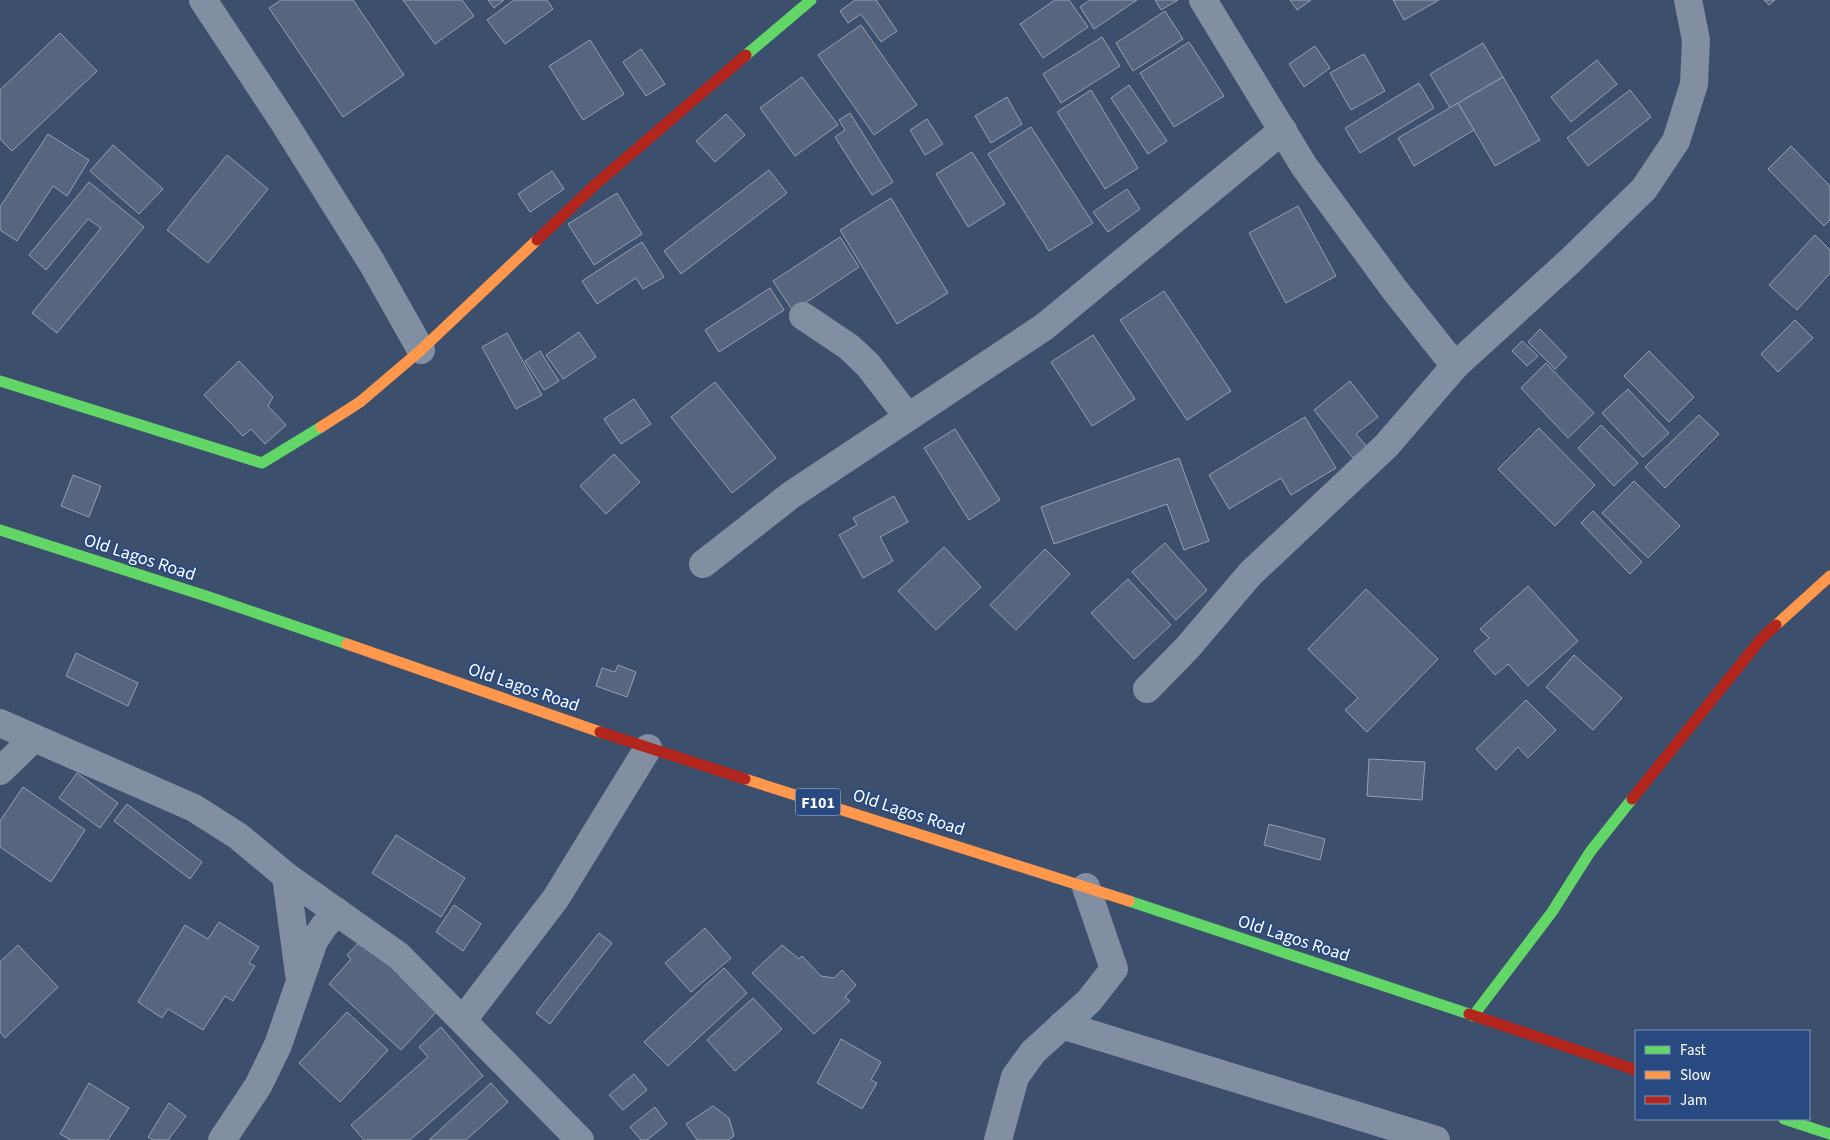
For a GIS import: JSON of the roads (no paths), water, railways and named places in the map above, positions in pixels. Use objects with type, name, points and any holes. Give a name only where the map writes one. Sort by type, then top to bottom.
[{"type":"main road","points":[[0,381],[262,463],[360,402],[421,350],[596,184],[812,0]]},
{"type":"main road","name":"Old Lagos Road","points":[[0,530],[218,600],[648,748],[1086,887],[1635,1070]]},
{"type":"main road","points":[[1473,1016],[1552,912],[1590,852],[1706,705],[1761,639],[1830,576]]},
{"type":"main road","points":[[1787,1120],[1830,1134]]},
{"type":"street","points":[[203,0],[283,121],[372,263],[421,350]]},
{"type":"street","points":[[1203,0],[1304,166],[1388,282],[1455,366]]},
{"type":"street","points":[[1147,688],[1188,648],[1250,574],[1386,446],[1455,366],[1569,262],[1644,189],[1676,140],[1694,84],[1696,40],[1688,0]]},
{"type":"street","points":[[703,564],[791,495],[1044,327],[1283,130]]},
{"type":"street","points":[[803,316],[849,347],[868,365],[908,417]]},
{"type":"street","points":[[0,724],[194,808],[238,836],[286,876],[399,956],[580,1140]]},
{"type":"street","points":[[0,771],[34,738]]},
{"type":"street","points":[[463,1020],[556,898],[648,748]]},
{"type":"street","points":[[286,876],[300,978]]},
{"type":"street","points":[[998,1140],[1015,1077],[1033,1052],[1088,1001],[1114,969],[1086,887]]},
{"type":"street","points":[[222,1140],[258,1086],[278,1045],[314,941],[337,912]]},
{"type":"street","points":[[1062,1025],[1405,1135],[1436,1140]]}]
